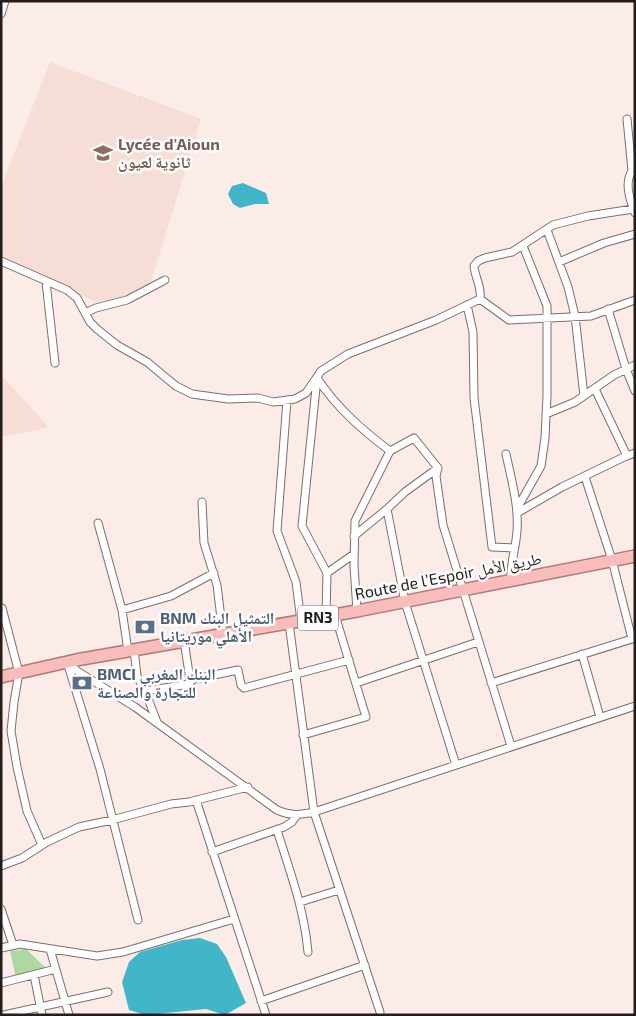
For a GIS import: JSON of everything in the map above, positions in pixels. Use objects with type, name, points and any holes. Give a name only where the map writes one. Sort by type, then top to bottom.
[{"type":"highway","name":"Route de l’Espoir طريق الأمل","points":[[1,677],[68,662],[357,611],[635,556]]},
{"type":"street","points":[[1,14],[5,1]]},
{"type":"street","points":[[480,299],[480,288],[474,266],[478,261],[493,255],[503,255],[523,246],[553,225],[588,216],[634,211],[628,187],[629,175],[634,170],[627,119]]},
{"type":"street","points":[[547,230],[568,287],[575,316],[584,396]]},
{"type":"street","points":[[559,262],[635,234]]},
{"type":"street","points":[[517,513],[519,505],[541,466],[546,414],[547,306],[523,246]]},
{"type":"street","points":[[1,261],[67,290],[77,298],[90,322],[117,345],[147,362],[176,386],[192,394],[228,399],[258,398],[274,402],[296,399],[306,393],[321,371],[348,354],[436,320],[480,299]]},
{"type":"street","points":[[85,313],[96,308],[127,300],[165,280]]},
{"type":"street","points":[[46,282],[55,363]]},
{"type":"street","points":[[480,299],[509,320],[591,316],[635,300]]},
{"type":"street","points":[[467,305],[473,332],[474,398],[492,547],[514,548]]},
{"type":"street","points":[[608,310],[635,392]]},
{"type":"street","points":[[546,414],[575,402],[635,365]]},
{"type":"street","points":[[317,378],[329,395],[349,417],[390,451]]},
{"type":"street","points":[[303,734],[366,717],[349,660],[330,616],[327,573],[302,526],[315,416],[317,378]]},
{"type":"street","points":[[595,389],[626,456]]},
{"type":"street","points":[[288,400],[277,531],[296,582],[301,620]]},
{"type":"street","points":[[357,611],[354,522],[390,451],[414,438],[438,468]]},
{"type":"street","points":[[517,513],[635,453]]},
{"type":"street","points":[[506,454],[517,513],[517,531],[510,568],[511,580]]},
{"type":"street","points":[[354,536],[387,510],[405,492],[438,468]]},
{"type":"street","points":[[438,468],[436,476],[443,526],[511,746]]},
{"type":"street","points":[[491,683],[633,638],[612,560],[585,477]]},
{"type":"street","points":[[202,502],[204,543],[214,573],[223,635]]},
{"type":"street","points":[[387,510],[405,602],[456,765]]},
{"type":"street","points":[[98,523],[122,610],[136,676],[145,691],[157,722]]},
{"type":"street","points":[[327,573],[354,554]]},
{"type":"street","points":[[122,610],[171,596],[214,573]]},
{"type":"street","points":[[2,608],[19,673],[11,731],[26,811],[42,845]]},
{"type":"street","points":[[289,623],[314,812],[380,1012]]},
{"type":"street","points":[[145,691],[190,684],[185,648],[182,642]]},
{"type":"street","points":[[356,683],[478,642]]},
{"type":"street","points":[[582,654],[600,717]]},
{"type":"street","points":[[190,680],[238,670],[241,685],[244,688],[349,660]]},
{"type":"street","points":[[68,662],[77,671],[157,722],[278,810],[287,814],[297,815],[314,812],[635,706]]},
{"type":"street","points":[[68,662],[93,743],[138,920]]},
{"type":"street","points":[[1,866],[22,858],[42,845],[79,827],[248,787]]},
{"type":"street","points":[[196,800],[266,1015]]},
{"type":"street","points":[[212,852],[277,830],[288,825],[297,815]]},
{"type":"street","points":[[277,830],[300,902],[306,930],[308,952]]},
{"type":"street","points":[[300,902],[339,890]]},
{"type":"street","points":[[1,908],[13,945]]},
{"type":"street","points":[[1,948],[20,944],[97,956],[114,954],[234,919]]},
{"type":"street","points":[[50,949],[69,1015]]},
{"type":"street","points":[[261,1001],[365,965]]},
{"type":"street","points":[[1,984],[56,969]]},
{"type":"street","points":[[34,975],[42,1015]]},
{"type":"street","points":[[4,1015],[108,992]]},
{"type":"shaded area","name":"Lycée d'Aioun ثانوية لعيون","points":[[50,62],[201,119],[151,282],[141,291],[100,304],[1,258],[1,187]]},
{"type":"shaded area","points":[[1,375],[47,425],[46,428],[1,437]]},
{"type":"green space","points":[[26,949],[47,969],[16,978],[10,951]]},
{"type":"water","points":[[243,183],[266,193],[269,204],[255,204],[240,208],[233,204],[228,194],[232,186]]},
{"type":"water","points":[[200,938],[217,944],[226,957],[246,1003],[225,1015],[206,1009],[146,1015],[129,1010],[122,982],[129,962],[140,952],[182,940]]},
{"type":"place","name":"Lycée d'Aioun ثانوية لعيون","points":[[103,153]]},
{"type":"place","name":"BNM التمثيل البنك الأهلي موريتانيا","points":[[145,627]]},
{"type":"place","name":"BMCI البنك المغربي للتجارة والصناعة","points":[[82,683]]}]
